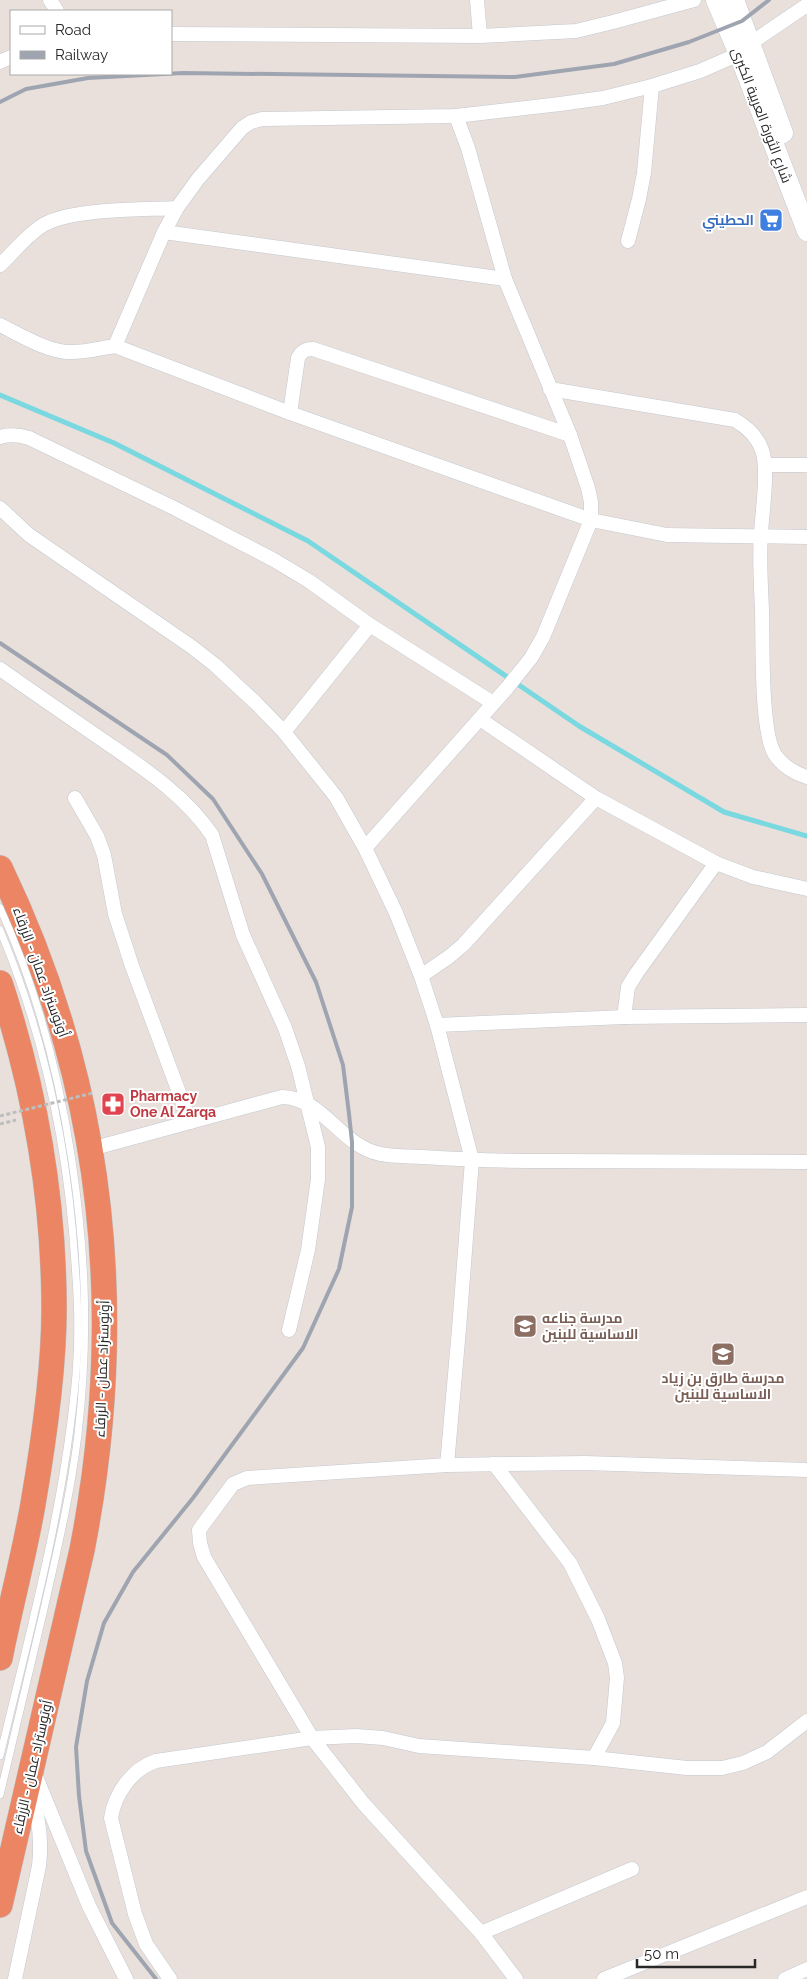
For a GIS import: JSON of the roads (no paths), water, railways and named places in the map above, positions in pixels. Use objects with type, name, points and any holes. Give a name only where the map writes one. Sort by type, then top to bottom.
[{"type":"highway","name":"أوتوستراد عمان - الزرقاء","points":[[0,868],[25,923],[55,1004],[78,1086],[92,1149],[99,1208],[104,1292],[104,1382],[96,1476],[82,1550],[0,1905]]},
{"type":"highway","points":[[0,983],[19,1044],[36,1115],[50,1208],[54,1303],[51,1364],[40,1460],[25,1546],[1,1647]]},
{"type":"main road","name":"شارع الثورة العربية الكبرى","points":[[716,0],[745,49],[807,198]]},
{"type":"main road","name":"شارع الثورة العربية الكبرى","points":[[737,1],[745,49],[807,232]]},
{"type":"street","points":[[477,0],[480,36]]},
{"type":"street","points":[[172,34],[480,36],[576,30],[694,0]]},
{"type":"street","points":[[115,346],[164,232],[177,208],[198,179],[234,136],[251,122],[262,119],[456,116],[603,98],[652,86],[700,71],[745,49],[807,5]]},
{"type":"street","points":[[628,241],[640,200],[652,86]]},
{"type":"street","points":[[365,848],[507,688],[531,658],[543,637],[591,520],[591,502],[588,488],[570,435],[505,279],[471,157],[456,116]]},
{"type":"street","points":[[0,264],[40,227],[52,221],[81,214],[177,208]]},
{"type":"street","points":[[164,232],[505,279]]},
{"type":"street","points":[[0,325],[32,341],[62,352],[115,346],[290,413],[591,520],[667,535],[807,537]]},
{"type":"street","points":[[290,413],[298,358],[306,349],[313,349],[570,435]]},
{"type":"street","points":[[550,389],[735,420],[747,427],[756,438],[762,450],[765,465],[760,536],[764,705],[768,736],[775,756],[788,768],[807,777]]},
{"type":"street","points":[[0,437],[19,435],[29,438],[174,508],[281,564],[309,581],[370,625],[493,703]]},
{"type":"street","points":[[765,465],[807,465]]},
{"type":"street","points":[[0,508],[29,535],[215,665],[256,703],[284,732],[336,797],[365,848],[396,913],[421,976],[437,1025],[472,1160],[465,1265],[447,1465]]},
{"type":"street","points":[[284,732],[370,625]]},
{"type":"street","points":[[0,669],[147,771],[183,801],[204,823],[218,848],[243,935],[285,1028],[318,1147],[318,1179],[308,1250],[289,1330]]},
{"type":"street","points":[[480,718],[596,798],[716,863],[753,877],[807,889]]},
{"type":"street","points":[[75,798],[98,836],[104,855],[118,922],[132,966],[190,1122]]},
{"type":"street","points":[[421,976],[463,945],[596,798]]},
{"type":"street","points":[[624,1017],[628,987],[716,863]]},
{"type":"street","points":[[437,1025],[624,1017],[807,1015]]},
{"type":"street","points":[[92,1149],[282,1097],[290,1097],[307,1104],[322,1114],[352,1142],[366,1150],[381,1154],[472,1160],[807,1162]]},
{"type":"street","points":[[516,1979],[482,1933],[378,1820],[312,1738],[204,1557],[200,1543],[200,1530],[233,1484],[240,1480],[447,1465],[494,1464],[584,1463],[807,1470]]},
{"type":"street","points":[[494,1464],[570,1563],[598,1619],[615,1664],[617,1678],[614,1723],[594,1758]]},
{"type":"street","points":[[170,1979],[146,1944],[135,1914],[111,1818],[113,1806],[122,1789],[144,1765],[156,1761],[312,1738],[373,1737],[419,1746],[594,1758],[687,1768],[722,1768],[743,1763],[767,1752],[807,1721]]},
{"type":"street","points":[[14,1979],[41,1850],[38,1819],[30,1779]]},
{"type":"street","points":[[30,1779],[89,1906],[126,1979]]},
{"type":"street","points":[[482,1933],[632,1869]]},
{"type":"street","points":[[604,1979],[807,1897]]},
{"type":"street","points":[[785,1979],[807,1968]]},
{"type":"lane","points":[[0,908],[34,993],[50,1046],[62,1096],[81,1222],[86,1320],[83,1382],[70,1488],[60,1539],[0,1795]]},
{"type":"lane","points":[[0,930],[15,966],[30,1014],[55,1111],[64,1161],[73,1236],[78,1328],[76,1373],[62,1487],[0,1756]]},
{"type":"waterway","points":[[0,395],[114,443],[308,541],[579,726],[724,812],[807,836]]},
{"type":"railway","points":[[172,74],[515,77],[614,64],[689,42],[742,21],[769,0]]},
{"type":"railway","points":[[0,102],[26,89],[88,78],[145,75]]},
{"type":"railway","points":[[0,643],[167,755],[213,799],[262,874],[316,982],[343,1065],[349,1114],[352,1142],[352,1207],[339,1269],[303,1348],[193,1498],[133,1572],[104,1623],[87,1681],[76,1747],[79,1796],[86,1851],[112,1923],[156,1979]]},
{"type":"place","name":"الحطيني","points":[[771,220]]},
{"type":"place","name":"Pharmacy One Al Zarqa","points":[[113,1104]]},
{"type":"place","name":"مدرسة جناعه الاساسية للبنين","points":[[525,1326]]},
{"type":"place","name":"مدرسة طارق بن زياد الاساسية للبنين","points":[[723,1354]]}]
